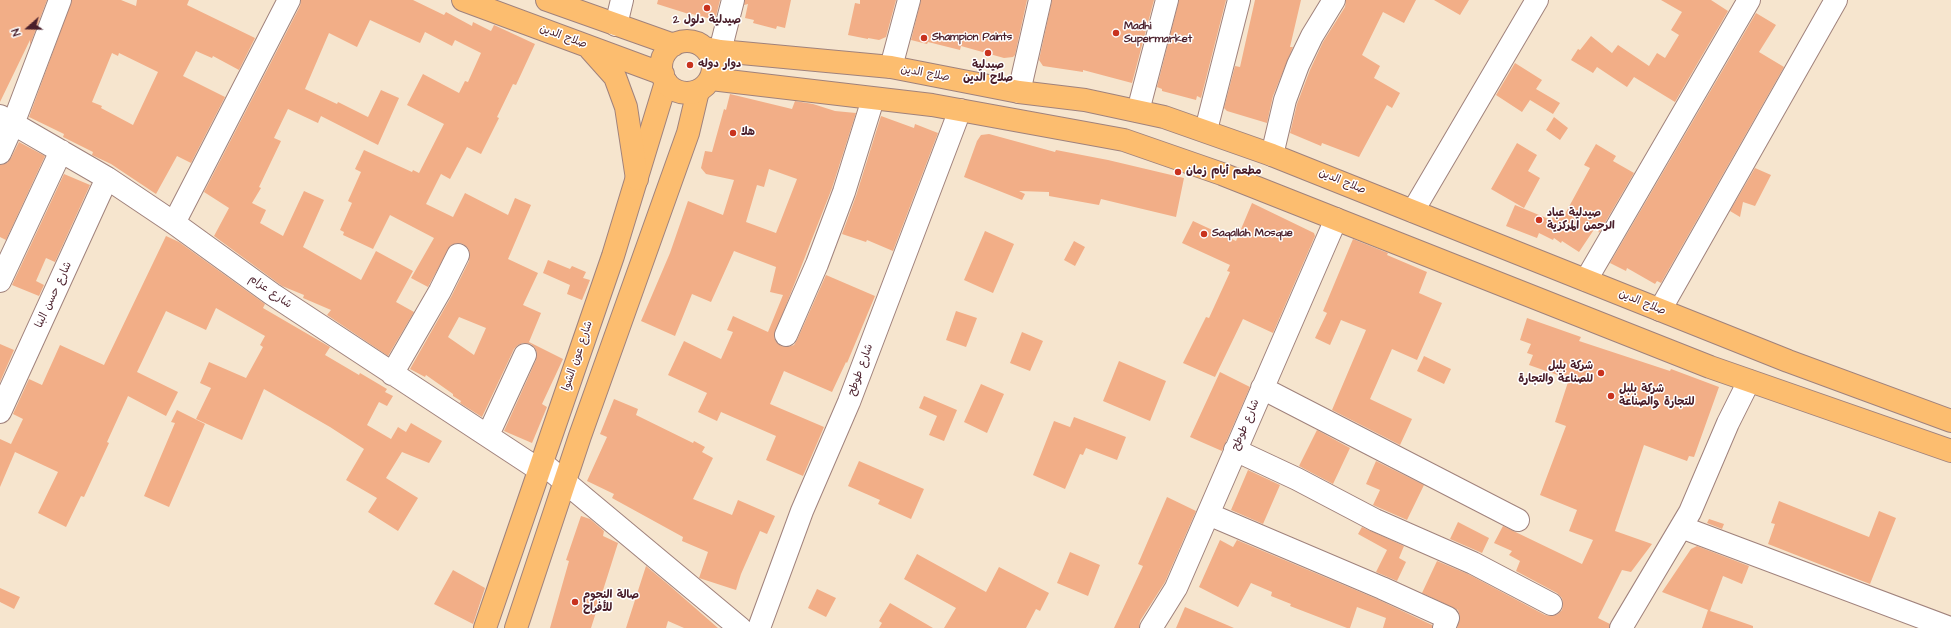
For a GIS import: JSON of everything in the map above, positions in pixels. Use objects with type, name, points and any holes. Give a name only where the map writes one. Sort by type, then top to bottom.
[{"type":"main road","name":"صلاح الدين","points":[[463,0],[587,46],[664,78]]},
{"type":"main road","points":[[547,0],[674,45]]},
{"type":"main road","points":[[516,628],[565,482],[704,85],[713,62],[712,49],[690,41],[674,45],[663,57],[664,78],[673,88],[681,92],[689,93],[704,85],[932,105],[1124,140],[1222,174],[1702,364],[1951,451]]},
{"type":"main road","points":[[587,46],[616,77],[626,107],[637,179]]},
{"type":"main road","name":"صلاح الدين","points":[[712,49],[891,67],[1019,92],[1085,100],[1164,117],[1206,130],[1272,155],[1788,361],[1951,421]]},
{"type":"main road","name":"شارع عون الشوا","points":[[484,628],[611,264],[637,179],[664,78]]},
{"type":"street","points":[[0,153],[7,120],[60,0]]},
{"type":"street","points":[[174,223],[288,0]]},
{"type":"street","points":[[616,24],[622,0]]},
{"type":"street","points":[[712,49],[733,0]]},
{"type":"street","points":[[891,67],[909,0]]},
{"type":"street","points":[[1019,92],[1040,0]]},
{"type":"street","points":[[1138,111],[1167,0]]},
{"type":"street","points":[[1206,130],[1239,0]]},
{"type":"street","points":[[1272,155],[1285,100],[1298,65],[1312,36],[1334,0]]},
{"type":"street","points":[[1413,211],[1537,0]]},
{"type":"street","points":[[1586,280],[1749,0]]},
{"type":"street","points":[[1660,310],[1836,0]]},
{"type":"street","points":[[786,335],[817,264],[844,192],[873,99]]},
{"type":"street","name":"شارع طوطح","points":[[759,628],[802,511],[849,402],[960,110]]},
{"type":"street","name":"شارع عزام","points":[[7,120],[107,178],[174,223],[272,294],[392,374],[565,482],[740,628]]},
{"type":"street","points":[[0,281],[61,150]]},
{"type":"street","name":"شارع حسن البنا","points":[[0,412],[107,178]]},
{"type":"street","name":"شارع طوطح","points":[[1150,628],[1176,588],[1336,219]]},
{"type":"street","points":[[392,374],[458,255]]},
{"type":"street","points":[[488,435],[525,355]]},
{"type":"street","points":[[1621,628],[1690,512],[1728,423],[1749,381]]},
{"type":"street","points":[[1262,388],[1518,520]]},
{"type":"street","points":[[1235,450],[1297,479],[1376,520],[1473,563],[1551,604]]},
{"type":"street","points":[[1208,514],[1346,572],[1448,618],[1444,628]]},
{"type":"street","points":[[1681,527],[1950,628]]},
{"type":"building","points":[[0,0],[47,0],[30,45],[30,40],[0,102]]},
{"type":"building","points":[[72,0],[121,0],[136,6],[137,0],[189,0],[187,5],[255,38],[239,70],[213,56],[212,58],[196,51],[183,76],[225,97],[191,163],[177,156],[156,194],[111,164],[92,155],[93,152],[63,137],[64,134],[29,117]],"holes":[[[112,53],[118,56],[119,53],[158,72],[133,125],[101,108],[102,106],[92,102]]]},
{"type":"building","points":[[301,0],[413,0],[444,15],[446,12],[472,26],[473,22],[491,31],[494,25],[535,44],[516,85],[513,84],[497,117],[499,118],[481,154],[467,147],[450,179],[441,174],[426,204],[453,217],[465,193],[508,215],[515,198],[531,205],[508,259],[538,273],[523,305],[541,313],[529,342],[563,359],[542,404],[547,407],[532,443],[504,431],[536,360],[537,353],[531,344],[523,343],[514,349],[482,417],[460,403],[461,401],[453,396],[453,394],[426,375],[425,377],[410,369],[451,297],[469,261],[470,254],[468,248],[463,244],[458,243],[451,245],[428,287],[411,278],[434,238],[390,215],[373,249],[343,235],[344,232],[340,230],[352,203],[348,201],[361,172],[355,169],[364,150],[412,172],[413,170],[419,173],[444,124],[407,105],[423,74],[459,93],[465,81],[468,82],[481,53],[455,40],[452,46],[425,32],[420,43],[370,20],[357,47],[329,33],[305,89],[337,104],[338,102],[368,117],[381,90],[399,98],[378,145],[321,116],[318,123],[288,109],[274,138],[281,141],[259,187],[261,188],[252,203],[266,210],[260,223],[283,236],[304,191],[324,200],[303,247],[361,280],[376,251],[413,271],[396,302],[414,312],[388,356],[327,315],[331,310],[303,298],[304,295],[282,286],[214,236],[229,208],[204,192],[300,6]],"holes":[[[459,317],[486,328],[474,355],[448,337]]]},
{"type":"building","points":[[658,0],[720,0],[715,20],[692,15],[657,4]]},
{"type":"building","points":[[745,0],[791,0],[785,28],[777,26],[776,29],[753,23],[754,20],[745,18],[748,4],[744,5]]},
{"type":"building","points":[[860,0],[896,0],[886,37],[879,40],[848,35],[855,3],[860,4]]},
{"type":"building","points":[[921,0],[1027,0],[1015,55],[1013,57],[1004,58],[961,46],[960,50],[928,42],[927,44],[911,40]]},
{"type":"building","points":[[1052,0],[1154,0],[1132,83],[1083,70],[1083,72],[1043,66],[1039,60]]},
{"type":"building","points":[[1179,0],[1226,0],[1201,98],[1197,96],[1196,100],[1162,91],[1162,89],[1157,87]]},
{"type":"building","points":[[1255,0],[1301,0],[1290,47],[1293,47],[1273,96],[1267,123],[1227,111],[1224,108],[1235,66],[1240,67]]},
{"type":"building","points":[[1346,0],[1416,0],[1404,23],[1383,12],[1362,55],[1380,66],[1374,78],[1400,93],[1392,108],[1387,105],[1359,157],[1322,143],[1321,146],[1290,133],[1297,104],[1310,70],[1323,42],[1345,7]]},
{"type":"building","points":[[1434,0],[1469,0],[1460,15]]},
{"type":"building","points":[[1661,0],[1711,0],[1728,11],[1675,102],[1634,77],[1627,87],[1597,67],[1593,73],[1571,60],[1578,49],[1580,50],[1591,36],[1612,53],[1618,45],[1649,66],[1657,53],[1665,58],[1679,35],[1671,30],[1682,12]]},
{"type":"building","points":[[1756,13],[1776,25],[1759,52],[1784,67],[1661,283],[1657,281],[1655,284],[1627,268],[1626,271],[1610,263]]},
{"type":"building","points":[[1515,63],[1542,80],[1536,89],[1560,103],[1553,114],[1530,100],[1522,112],[1496,95]]},
{"type":"building","points":[[730,94],[792,109],[795,101],[813,104],[835,111],[856,113],[832,188],[774,336],[776,342],[781,346],[788,347],[794,345],[826,275],[875,296],[847,363],[846,362],[832,392],[784,371],[770,404],[824,427],[803,476],[766,460],[776,436],[721,412],[717,421],[698,412],[707,393],[668,375],[684,341],[721,359],[733,332],[727,330],[733,316],[768,332],[783,295],[770,292],[776,267],[734,251],[711,302],[692,294],[675,336],[641,321],[670,253],[688,201],[723,215],[734,180],[706,174],[701,168],[705,151],[712,152],[724,109],[726,110]],"holes":[[[769,169],[797,179],[776,233],[746,222],[757,185],[764,187]]]},
{"type":"building","points":[[881,116],[914,128],[915,124],[938,133],[893,251],[867,240],[866,242],[842,234],[856,196]]},
{"type":"building","points":[[1554,117],[1568,128],[1560,140],[1546,130]]},
{"type":"building","points":[[989,134],[1055,152],[1056,150],[1108,160],[1184,178],[1176,217],[1101,199],[1099,205],[1049,196],[1049,192],[1019,191],[1025,194],[1022,200],[964,177],[977,141],[981,135]]},
{"type":"building","points":[[19,142],[45,156],[6,240],[0,237],[0,165],[7,163]]},
{"type":"building","points":[[1517,143],[1537,155],[1528,171],[1540,178],[1524,208],[1491,189]]},
{"type":"building","points":[[1596,144],[1616,156],[1613,161],[1634,173],[1599,233],[1597,225],[1579,252],[1562,241],[1561,243],[1554,238],[1553,240],[1539,233],[1537,238],[1506,226],[1515,205],[1551,220],[1557,210],[1565,214],[1590,168],[1584,165]]},
{"type":"building","points":[[1755,168],[1771,175],[1755,206],[1743,202],[1740,217],[1730,211]]},
{"type":"building","points":[[64,174],[90,185],[55,262],[46,258],[36,281],[44,285],[39,296],[12,285]]},
{"type":"building","points":[[1252,203],[1314,233],[1315,236],[1273,333],[1243,319],[1215,377],[1183,363],[1206,317],[1209,318],[1230,272],[1227,271],[1230,265],[1182,243],[1193,221],[1236,241]]},
{"type":"building","points":[[985,231],[1014,244],[993,293],[964,280]]},
{"type":"building","points":[[166,236],[179,242],[265,304],[263,308],[330,347],[325,355],[387,389],[385,392],[393,396],[387,406],[379,402],[367,425],[391,439],[398,427],[406,432],[411,423],[442,441],[429,463],[402,452],[386,478],[418,498],[398,531],[368,512],[377,498],[346,480],[364,449],[330,427],[264,389],[242,440],[196,419],[211,388],[200,383],[209,362],[246,378],[263,347],[260,345],[265,336],[216,308],[206,330],[166,311],[137,372],[178,392],[166,416],[128,396],[107,442],[109,443],[84,497],[81,496],[66,527],[38,513],[58,472],[15,452],[0,487],[0,439],[11,444],[23,419],[13,414],[29,379],[42,385],[60,345],[104,365]]},
{"type":"building","points":[[1353,239],[1388,253],[1387,255],[1427,272],[1419,293],[1442,303],[1417,360],[1392,349],[1370,399],[1412,419],[1400,445],[1332,410],[1366,330],[1341,320],[1330,345],[1315,338],[1327,313],[1323,311]]},
{"type":"building","points":[[1074,241],[1085,247],[1075,266],[1064,260]]},
{"type":"building","points":[[548,260],[570,269],[572,266],[586,272],[583,278],[590,280],[582,300],[567,294],[570,285],[543,273]]},
{"type":"building","points":[[956,311],[977,318],[966,347],[946,340]]},
{"type":"building","points":[[1527,318],[1581,337],[1579,341],[1670,371],[1671,369],[1719,387],[1694,457],[1689,456],[1687,461],[1644,445],[1615,531],[1652,544],[1631,572],[1622,570],[1598,618],[1610,624],[1609,628],[1457,628],[1460,617],[1458,610],[1422,593],[1437,561],[1468,574],[1545,615],[1552,616],[1558,614],[1562,610],[1562,598],[1557,593],[1516,571],[1520,561],[1509,555],[1512,551],[1494,543],[1503,526],[1582,564],[1593,540],[1569,531],[1577,510],[1540,495],[1566,426],[1555,422],[1569,379],[1529,365],[1533,355],[1527,353],[1531,344],[1520,340]]},
{"type":"building","points":[[1022,332],[1043,341],[1030,371],[1010,363]]},
{"type":"building","points":[[0,344],[14,350],[0,382]]},
{"type":"building","points":[[1424,356],[1451,369],[1444,384],[1417,371]]},
{"type":"building","points":[[1119,361],[1166,381],[1150,421],[1103,401]]},
{"type":"building","points":[[1220,372],[1250,387],[1222,451],[1190,437]]},
{"type":"building","points":[[981,384],[1004,394],[987,433],[964,422]]},
{"type":"building","points":[[924,396],[957,410],[944,441],[929,435],[937,416],[919,408]]},
{"type":"building","points":[[614,399],[638,409],[636,415],[693,443],[694,441],[705,447],[702,452],[713,458],[693,499],[732,515],[738,500],[775,516],[767,534],[760,531],[741,574],[736,590],[699,578],[708,552],[682,541],[683,537],[612,498],[614,494],[587,481],[607,437],[600,434]]},
{"type":"building","points":[[177,410],[205,424],[169,507],[144,496],[175,423],[171,422]]},
{"type":"building","points":[[1074,417],[1126,437],[1117,460],[1086,448],[1083,455],[1080,454],[1065,489],[1033,475],[1054,421],[1070,427]]},
{"type":"building","points":[[1317,430],[1350,448],[1333,484],[1299,466]]},
{"type":"building","points":[[859,461],[924,489],[911,519],[878,504],[880,500],[848,486]]},
{"type":"building","points":[[1376,461],[1424,485],[1407,520],[1373,505],[1380,490],[1366,484]]},
{"type":"building","points":[[1248,470],[1280,485],[1263,524],[1231,510]]},
{"type":"building","points":[[1167,497],[1196,511],[1165,582],[1140,621],[1139,628],[1114,628],[1143,566],[1138,564]]},
{"type":"building","points":[[1779,501],[1869,537],[1879,511],[1896,518],[1870,584],[1768,544],[1775,524],[1771,523]]},
{"type":"building","points":[[581,516],[590,519],[604,531],[603,536],[618,543],[591,628],[550,628],[569,561],[566,560]]},
{"type":"building","points":[[1709,519],[1724,524],[1722,529],[1707,523]]},
{"type":"building","points":[[1458,522],[1489,538],[1482,553],[1450,539]]},
{"type":"building","points":[[1362,527],[1404,546],[1399,558],[1406,562],[1397,581],[1376,572],[1387,550],[1358,534]]},
{"type":"building","points":[[1220,540],[1233,547],[1237,540],[1377,599],[1432,625],[1432,628],[1383,628],[1386,618],[1357,607],[1350,628],[1347,628],[1290,606],[1291,604],[1271,596],[1272,592],[1251,583],[1238,607],[1199,587]]},
{"type":"building","points":[[1697,546],[1749,566],[1742,584],[1723,576],[1710,611],[1753,626],[1753,628],[1702,628],[1708,610],[1662,592],[1691,549]]},
{"type":"building","points":[[1070,552],[1100,565],[1088,596],[1057,583]]},
{"type":"building","points":[[917,554],[986,592],[999,567],[1049,593],[1040,611],[1036,609],[1026,628],[944,628],[956,608],[904,579]]},
{"type":"building","points":[[646,566],[718,628],[684,628],[668,621],[666,628],[626,628]]},
{"type":"building","points":[[453,570],[485,588],[473,624],[434,604]]},
{"type":"building","points":[[0,588],[20,597],[14,609],[0,602]]},
{"type":"building","points":[[817,589],[836,598],[826,617],[808,608]]},
{"type":"building","points":[[890,603],[933,628],[879,628],[882,623],[879,621]]},
{"type":"building","points":[[1185,607],[1234,628],[1176,628]]},
{"type":"place","name":"صيدلية دلول 2","points":[[707,8]]},
{"type":"place","name":"Madhi Supermarket","points":[[1116,33]]},
{"type":"place","name":"Shampion Paints","points":[[924,38]]},
{"type":"place","name":"صيدلية صلاح الدين","points":[[988,53]]},
{"type":"place","name":"دوار دوله","points":[[690,65]]},
{"type":"place","name":"هلا","points":[[733,133]]},
{"type":"place","name":"مطعم أيام زمان","points":[[1178,172]]},
{"type":"place","name":"صيدلية عباد الرحمن المركزية","points":[[1539,220]]},
{"type":"place","name":"Saqallah Mosque","points":[[1204,234]]},
{"type":"place","name":"شركة بلبل للصناعة والتجارة","points":[[1601,373]]},
{"type":"place","name":"شركة بلبل للتجارة والصناعة","points":[[1611,396]]},
{"type":"place","name":"صالة النجوم للأفراح","points":[[575,602]]}]
